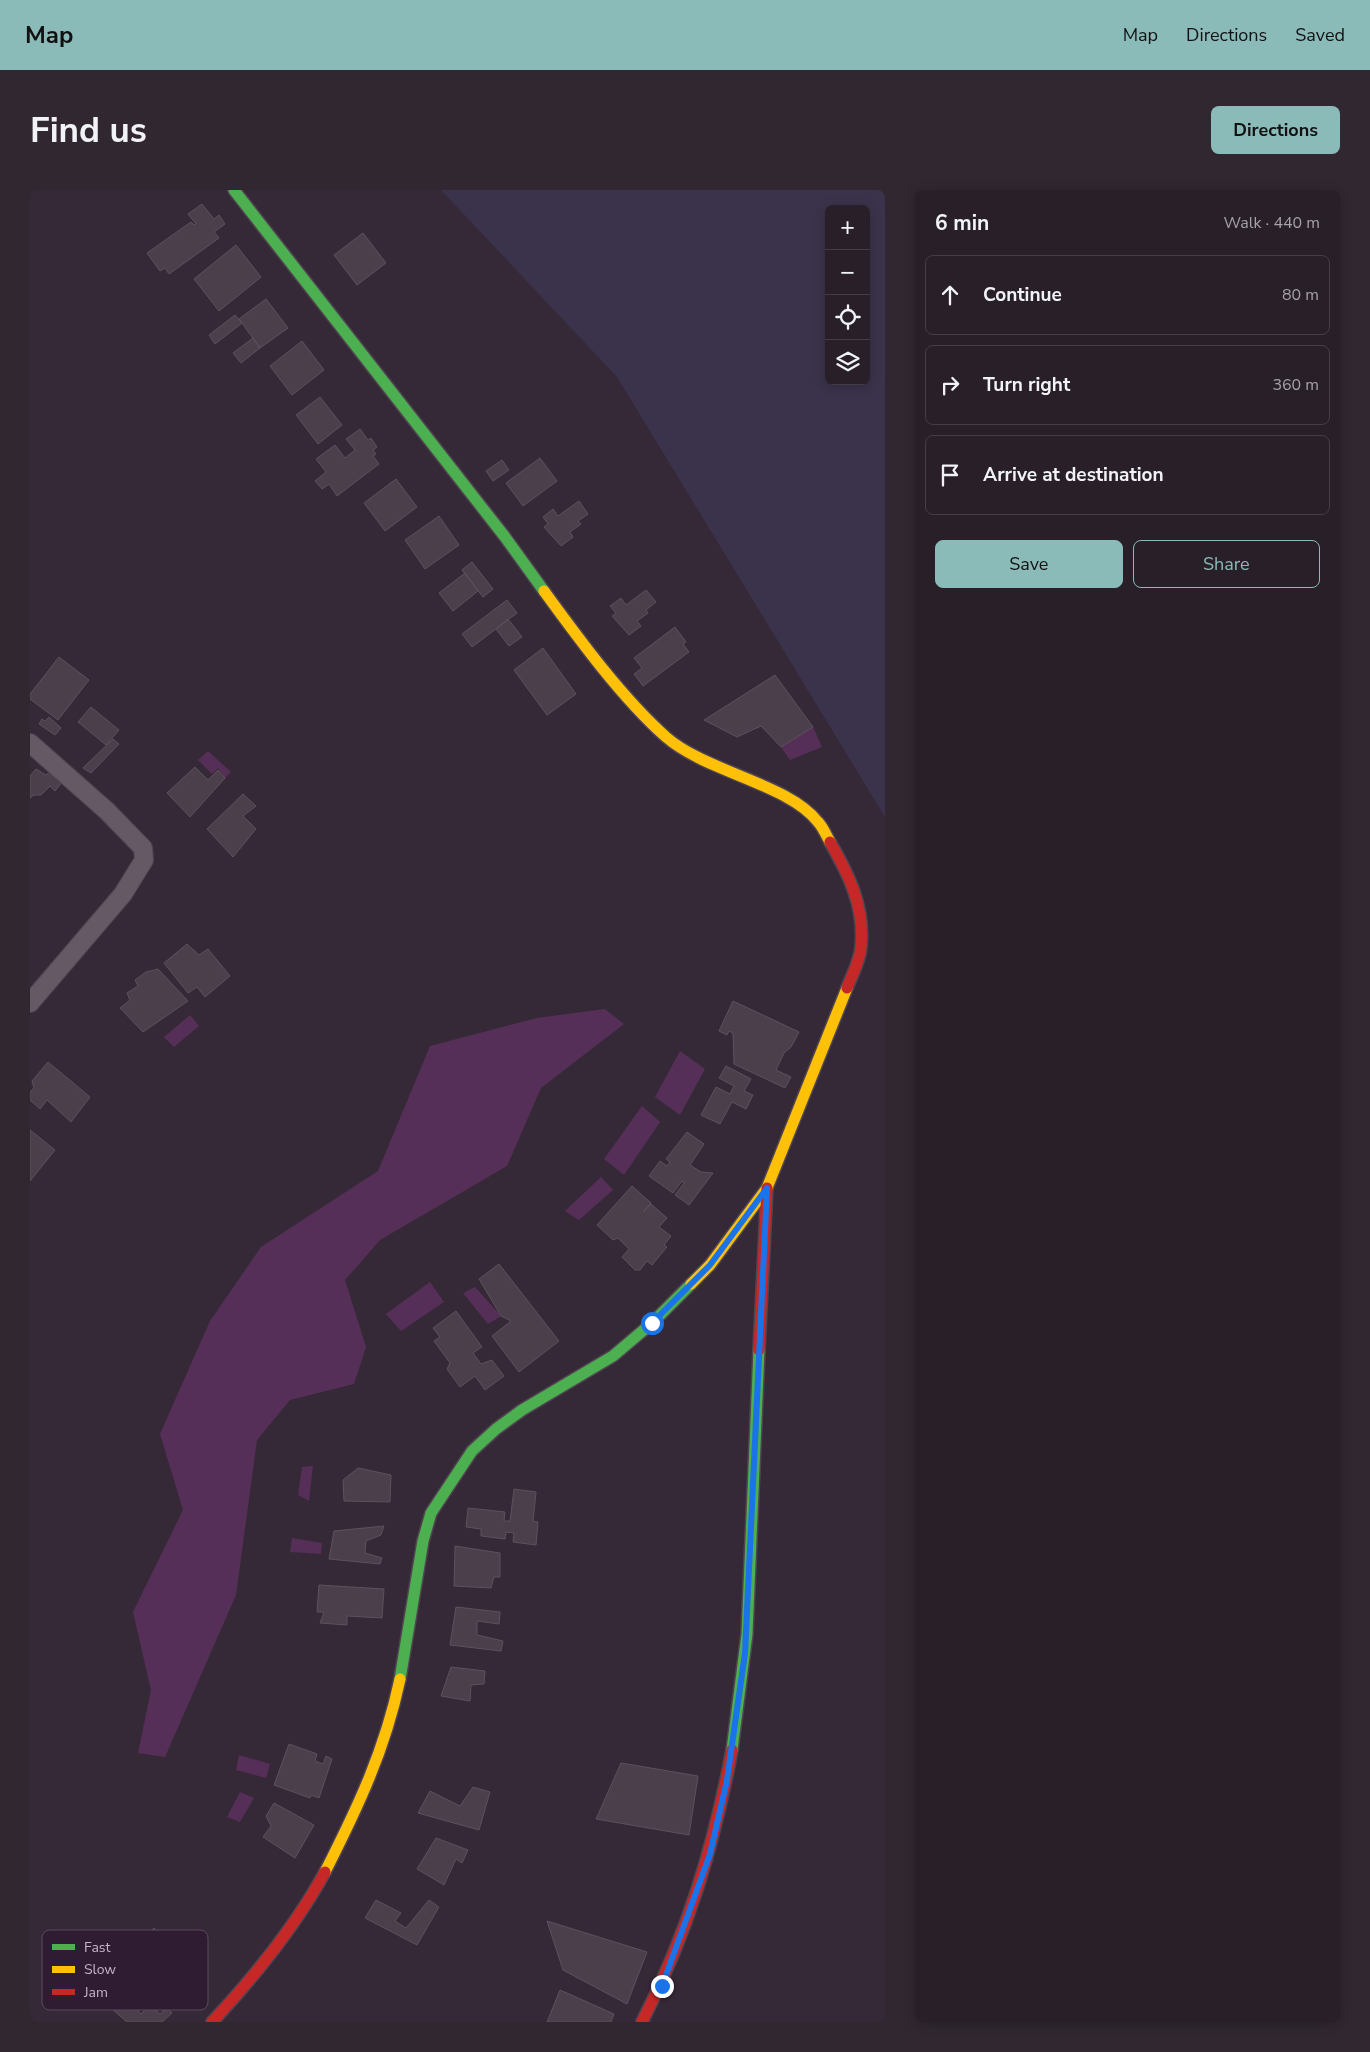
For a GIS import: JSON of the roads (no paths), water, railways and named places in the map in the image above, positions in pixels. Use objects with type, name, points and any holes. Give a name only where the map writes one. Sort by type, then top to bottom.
[{"type":"street","points":[[212,2022],[250,1982],[291,1927],[324,1874],[362,1799],[391,1722],[406,1655],[423,1541],[431,1513],[472,1451],[522,1410],[613,1356],[652,1323],[710,1265],[767,1188],[838,1014],[861,949],[861,912],[850,877],[818,821],[792,800],[697,758],[667,738],[643,714],[584,645],[505,537],[234,190]]},
{"type":"street","points":[[30,743],[107,811],[144,848],[145,854],[138,873],[122,894],[30,1003]]},
{"type":"street","points":[[642,2022],[662,1986],[689,1915],[710,1854],[727,1780],[745,1653],[767,1188]]}]
